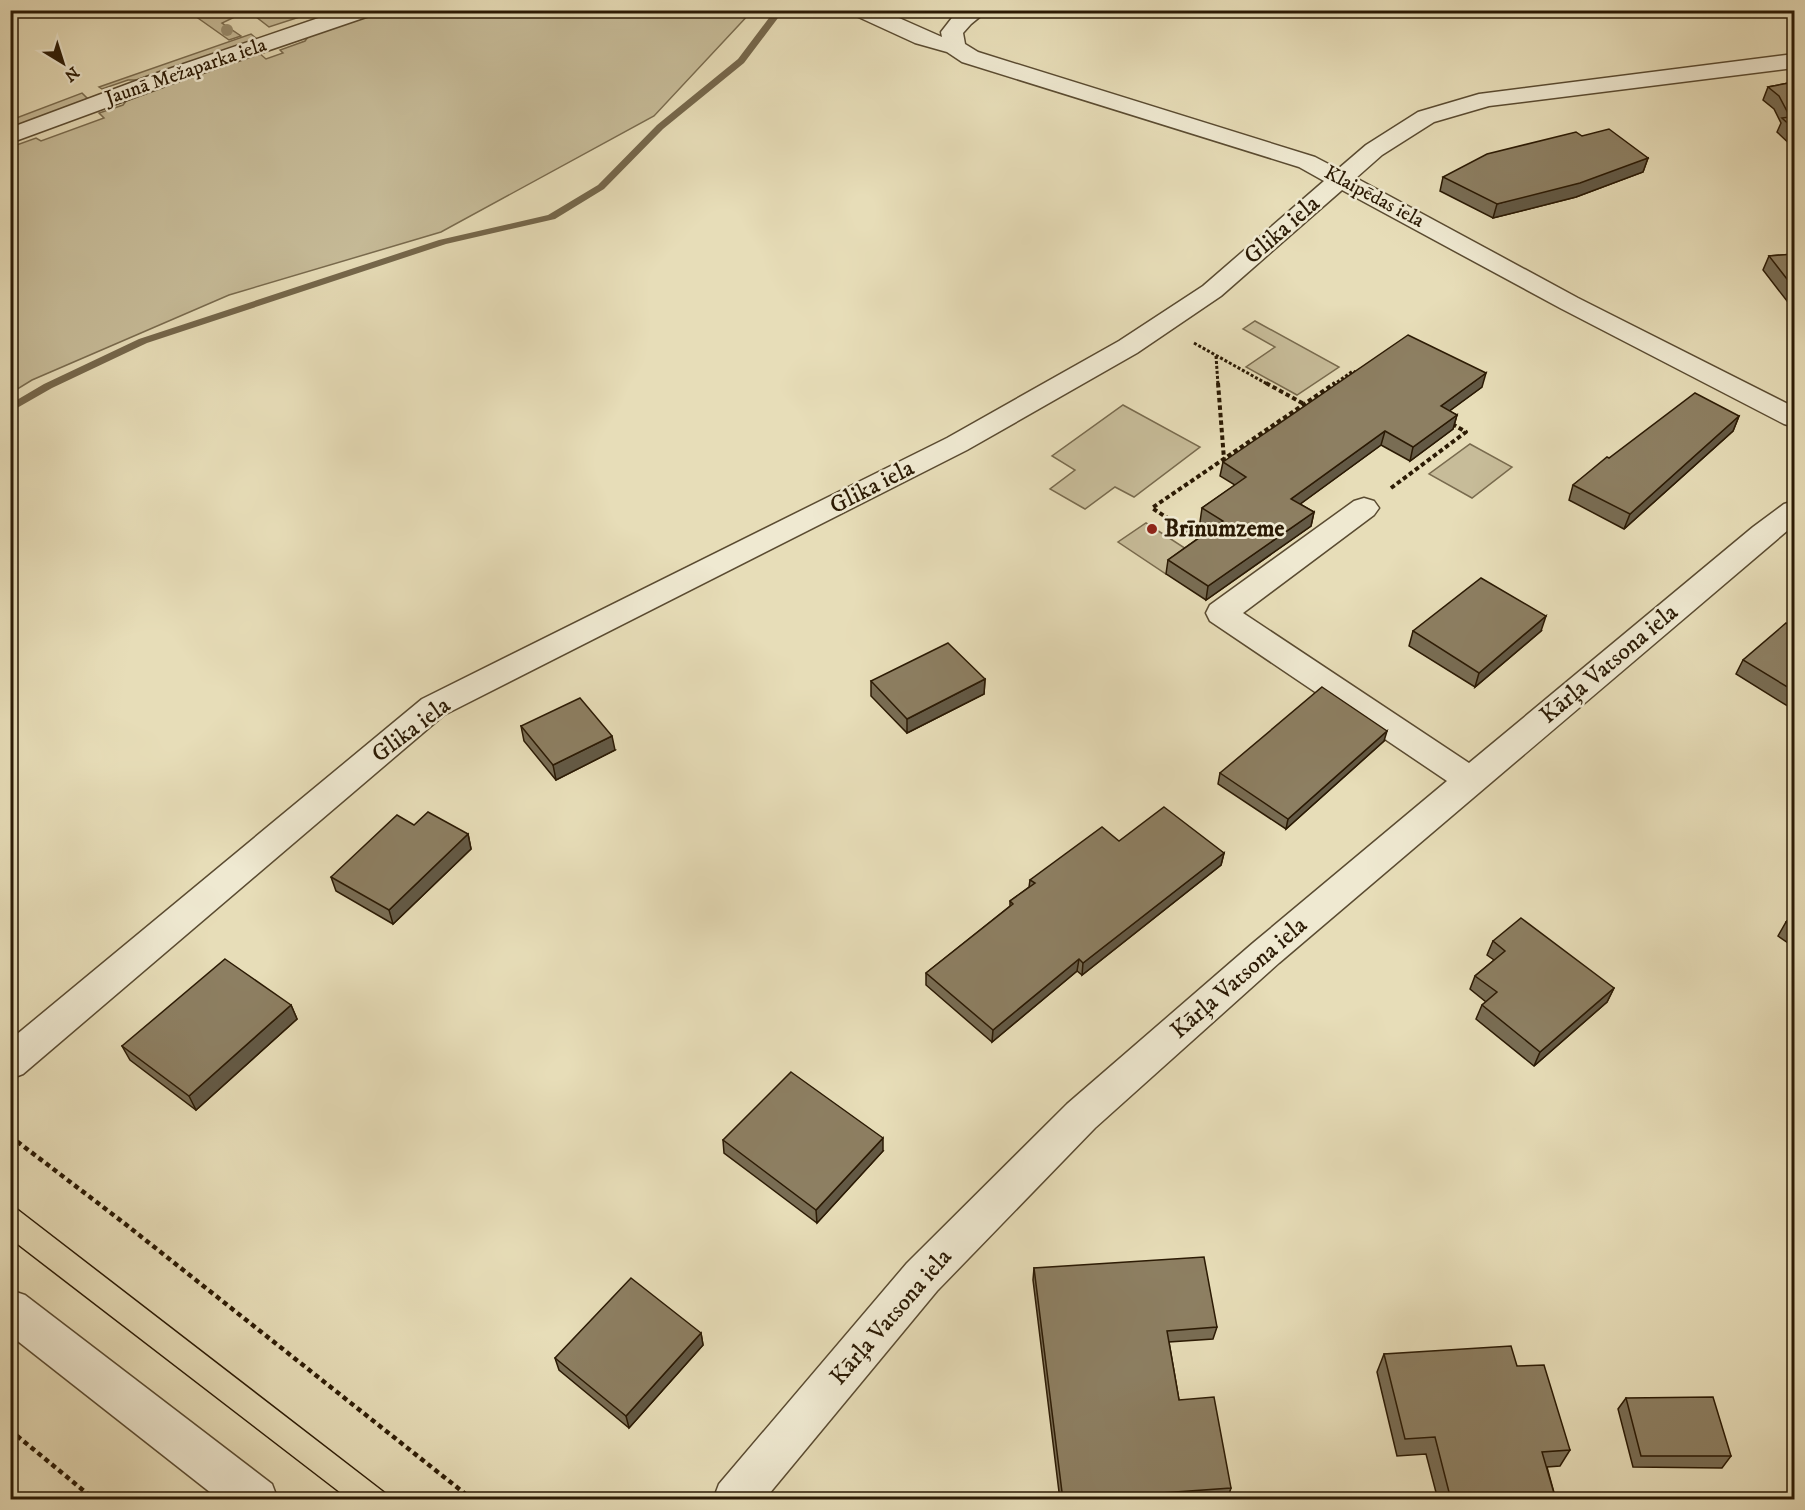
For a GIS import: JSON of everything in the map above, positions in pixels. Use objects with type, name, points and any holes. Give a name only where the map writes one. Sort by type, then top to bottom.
[{"type":"street","name":"Jaunā Mežaparka iela","points":[[10,136],[168,76],[364,10]]},
{"type":"street","name":"Klaipēdas iela","points":[[862,10],[923,38],[955,47],[981,61],[1307,162],[1341,178],[1569,303],[1794,418]]},
{"type":"street","points":[[955,47],[952,32],[963,19],[978,10]]},
{"type":"street","name":"Glika iela","points":[[10,1063],[433,707],[957,444],[1128,347],[1212,291],[1341,178],[1399,132],[1426,117],[1487,99],[1794,61]]},
{"type":"street","points":[[1364,508],[1221,613],[1472,781]]},
{"type":"street","name":"Kārļa Vatsona iela","points":[[735,1500],[922,1277],[1081,1116],[1266,953],[1754,542],[1794,511]]},
{"type":"street","points":[[10,1309],[256,1500]]},
{"type":"path","points":[[214,10],[221,10]]},
{"type":"path","points":[[1188,339],[1304,404]]},
{"type":"path","points":[[1216,355],[1224,459]]},
{"type":"path","points":[[1209,544],[1152,508],[1353,371],[1363,376]]},
{"type":"path","points":[[1364,508],[1466,432],[1445,421]]},
{"type":"path","points":[[10,1136],[124,1223],[473,1500]]},
{"type":"path","points":[[10,1430],[95,1500]]},
{"type":"shaded area","points":[[397,10],[752,11],[654,116],[441,232],[229,295],[32,380],[11,393],[11,147],[36,138],[41,141],[104,118],[99,113],[123,105],[129,97],[259,53],[266,59],[283,53],[280,50],[305,41],[310,34],[367,16],[380,16]]},
{"type":"shaded area","points":[[188,11],[208,11],[218,14],[225,11],[247,11],[222,23],[241,36],[229,40]]},
{"type":"shaded area","points":[[267,11],[318,11],[269,27],[255,16]]},
{"type":"shaded area","points":[[251,34],[258,40],[143,80],[128,80],[102,89],[99,87]]},
{"type":"shaded area","points":[[82,93],[88,99],[11,128],[11,120]]},
{"type":"shaded area","points":[[1255,321],[1339,367],[1297,395],[1246,367],[1275,347],[1243,329]]},
{"type":"shaded area","points":[[1123,405],[1200,447],[1134,497],[1115,487],[1085,509],[1050,489],[1075,470],[1052,456]]},
{"type":"shaded area","points":[[1470,444],[1512,467],[1472,498],[1429,474]]},
{"type":"shaded area","points":[[1146,523],[1194,554],[1166,574],[1118,542]]},
{"type":"building","points":[[1794,82],[1794,129],[1782,118],[1790,117],[1779,96],[1768,87]]},
{"type":"building","points":[[1609,129],[1648,158],[1580,183],[1497,204],[1443,177],[1487,154],[1576,132],[1582,136]]},
{"type":"building","points":[[1794,254],[1794,288],[1769,256]]},
{"type":"building","points":[[1408,335],[1486,373],[1441,406],[1457,415],[1413,447],[1385,431],[1291,499],[1314,512],[1208,586],[1168,560],[1223,521],[1202,508],[1246,477],[1223,462]]},
{"type":"building","points":[[1695,393],[1739,416],[1630,514],[1573,485],[1607,457],[1609,458]]},
{"type":"building","points":[[1481,578],[1546,616],[1479,673],[1413,631]]},
{"type":"building","points":[[1786,623],[1794,628],[1794,691],[1743,660]]},
{"type":"building","points":[[948,643],[985,679],[907,719],[871,681]]},
{"type":"building","points":[[1322,687],[1387,731],[1288,819],[1220,773]]},
{"type":"building","points":[[580,698],[612,736],[553,765],[521,726]]},
{"type":"building","points":[[1164,807],[1224,853],[1083,963],[1079,959],[993,1030],[926,973],[1013,904],[1010,901],[1035,883],[1030,880],[1102,827],[1119,841]]},
{"type":"building","points":[[428,812],[468,834],[389,910],[331,877],[397,815],[414,825]]},
{"type":"building","points":[[1794,914],[1794,928],[1786,922]]},
{"type":"building","points":[[1521,918],[1614,988],[1540,1052],[1482,1005],[1497,992],[1475,976],[1505,951],[1493,941]]},
{"type":"building","points":[[225,959],[291,1005],[189,1096],[122,1046]]},
{"type":"building","points":[[791,1072],[883,1138],[816,1210],[723,1140]]},
{"type":"building","points":[[1204,1257],[1217,1327],[1167,1331],[1179,1400],[1214,1397],[1231,1488],[1063,1500],[1034,1268]]},
{"type":"building","points":[[631,1278],[701,1333],[626,1416],[555,1358]]},
{"type":"building","points":[[1511,1346],[1517,1366],[1544,1365],[1570,1450],[1542,1452],[1556,1500],[1495,1500],[1494,1497],[1451,1500],[1435,1437],[1405,1439],[1384,1354]]},
{"type":"building","points":[[1713,1397],[1731,1456],[1641,1456],[1626,1398]]},
{"type":"waterway","points":[[10,409],[48,386],[143,341],[443,242],[551,217],[601,187],[660,127],[741,61],[780,10]]},
{"type":"tram line","points":[[10,1203],[395,1500]]},
{"type":"tram line","points":[[10,1239],[349,1500]]},
{"type":"place","name":"Brīnumzeme","points":[[1152,529]]}]
